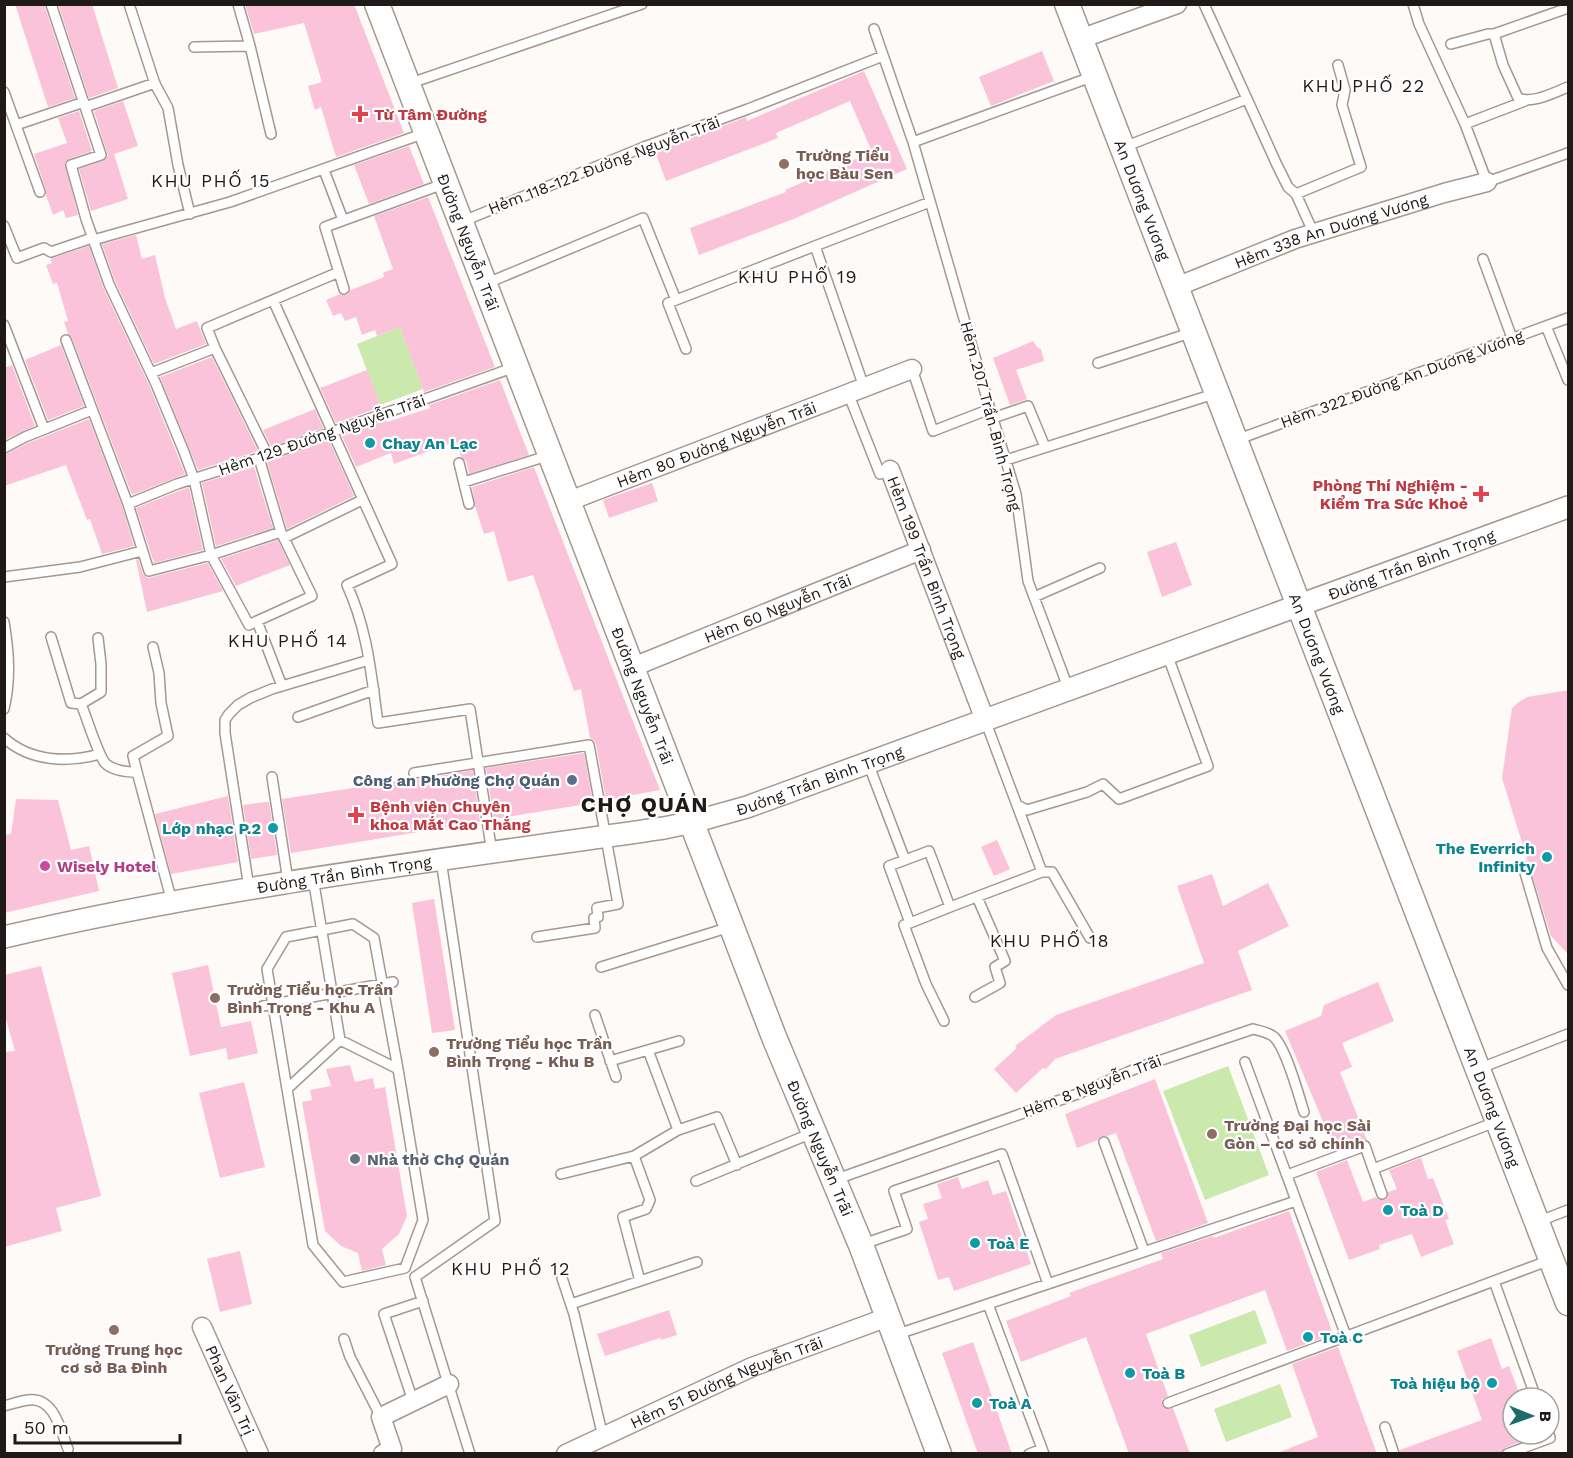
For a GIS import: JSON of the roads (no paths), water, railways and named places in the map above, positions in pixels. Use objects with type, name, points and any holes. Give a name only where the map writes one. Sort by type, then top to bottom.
[{"type":"main road","name":"Đường Nguyễn Trãi","points":[[377,4],[774,1037],[861,1245],[939,1454]]},
{"type":"main road","name":"An Dương Vương","points":[[1067,4],[1569,1303]]},
{"type":"street","points":[[1080,39],[1177,4]]},
{"type":"street","name":"Hẻm 338 An Dương Vương","points":[[1176,287],[1294,240],[1444,193],[1487,182]]},
{"type":"street","name":"Hẻm 80 Đường Nguyễn Trãi","points":[[569,501],[912,369]]},
{"type":"street","name":"Hẻm 199 Trần Bình Trọng","points":[[890,470],[986,720]]},
{"type":"street","name":"Đường Trần Bình Trọng","points":[[4,937],[172,902],[288,881],[606,837],[693,822],[747,807],[1569,507]]},
{"type":"street","name":"Hẻm 60 Nguyễn Trãi","points":[[633,667],[921,550]]},
{"type":"street","name":"Hẻm 51 Đường Nguyễn Trãi","points":[[566,1454],[753,1367],[891,1326]]},
{"type":"street","name":"Phan Văn Trị","points":[[202,1327],[259,1454]]},
{"type":"street","points":[[383,1454],[392,1449],[381,1417],[449,1384]]},
{"type":"lane","points":[[51,4],[101,155],[71,165],[93,239],[114,298],[151,373],[194,479],[211,555],[249,625],[312,596],[283,535],[263,456],[207,328],[339,272]]},
{"type":"lane","points":[[129,4],[155,83],[171,118],[178,165],[190,214]]},
{"type":"lane","points":[[238,4],[272,134]]},
{"type":"lane","points":[[408,84],[642,4]]},
{"type":"lane","points":[[1204,4],[1277,165],[1288,187],[1296,194],[1314,234]]},
{"type":"lane","points":[[1413,4],[1419,24],[1465,124],[1487,182],[1569,153]]},
{"type":"lane","points":[[1451,44],[1494,34],[1569,8]]},
{"type":"lane","name":"Hẻm 207 Trần Bình Trọng","points":[[873,29],[913,142],[1016,494],[1028,581],[1069,690]]},
{"type":"lane","points":[[1494,34],[1503,65],[1518,98],[1525,101]]},
{"type":"lane","points":[[194,47],[250,46]]},
{"type":"lane","name":"Hẻm 118-122 Đường Nguyễn Trãi","points":[[461,222],[644,147],[883,56]]},
{"type":"lane","points":[[1296,194],[1360,167],[1342,105],[1345,90],[1338,65]]},
{"type":"lane","points":[[913,142],[1094,76]]},
{"type":"lane","points":[[16,124],[155,83]]},
{"type":"lane","points":[[1465,124],[1569,87]]},
{"type":"lane","points":[[4,92],[40,192]]},
{"type":"lane","points":[[1122,148],[1247,99]]},
{"type":"lane","points":[[4,226],[17,258],[44,248],[51,252],[230,202],[427,132]]},
{"type":"lane","points":[[324,170],[344,220]]},
{"type":"lane","points":[[344,289],[325,227],[446,183]]},
{"type":"lane","points":[[686,349],[668,303],[930,202]]},
{"type":"lane","points":[[485,284],[643,218],[676,300]]},
{"type":"lane","points":[[815,246],[856,390]]},
{"type":"lane","points":[[1483,259],[1512,338]]},
{"type":"lane","points":[[273,300],[392,564],[347,585],[361,620],[378,723],[470,709],[492,853]]},
{"type":"lane","name":"Hẻm 322 Đường An Dương Vương","points":[[1235,440],[1569,318]]},
{"type":"lane","points":[[4,324],[44,429]]},
{"type":"lane","points":[[1546,326],[1569,380]]},
{"type":"lane","points":[[1098,363],[1193,333]]},
{"type":"lane","points":[[66,340],[128,504],[149,571],[283,535],[362,500]]},
{"type":"lane","points":[[151,373],[215,348]]},
{"type":"lane","name":"Hẻm 129 Đường Nguyễn Trãi","points":[[128,504],[517,367]]},
{"type":"lane","points":[[912,369],[933,431],[992,413],[1028,406],[1045,447]]},
{"type":"lane","name":"Hẻm 199 Trần Bình Trọng","points":[[856,390],[880,474],[890,470]]},
{"type":"lane","points":[[1006,460],[1217,393]]},
{"type":"lane","points":[[4,448],[13,442],[92,410]]},
{"type":"lane","points":[[464,482],[551,455]]},
{"type":"lane","points":[[459,463],[470,504]]},
{"type":"lane","points":[[5,575],[80,567],[142,551]]},
{"type":"lane","points":[[1034,597],[1100,568]]},
{"type":"lane","points":[[257,621],[282,686]]},
{"type":"lane","points":[[4,622],[10,671],[4,709]]},
{"type":"lane","points":[[51,637],[71,703],[81,704],[101,692],[98,638]]},
{"type":"lane","points":[[153,647],[159,673],[160,703],[168,736],[133,756],[172,902]]},
{"type":"lane","points":[[1017,805],[1027,810],[1087,792],[1103,784],[1119,799],[1209,766],[1167,654]]},
{"type":"lane","points":[[249,888],[225,733],[225,724],[229,714],[238,705],[261,693],[369,660]]},
{"type":"lane","points":[[298,717],[374,690]]},
{"type":"lane","points":[[81,704],[106,764],[118,771],[137,772]]},
{"type":"lane","points":[[986,720],[1042,872]]},
{"type":"lane","points":[[4,738],[22,751],[51,759],[70,759],[100,754]]},
{"type":"lane","points":[[414,773],[589,745],[618,904],[597,908],[598,917],[594,918],[595,928],[537,937]]},
{"type":"lane","points":[[868,763],[905,860]]},
{"type":"lane","points":[[272,777],[288,881]]},
{"type":"lane","points":[[910,922],[889,866],[929,851],[950,907]]},
{"type":"lane","points":[[415,1277],[495,1221],[441,860]]},
{"type":"lane","points":[[1523,866],[1547,948],[1569,985]]},
{"type":"lane","points":[[944,1021],[926,984],[904,925],[1042,872],[1052,872],[1090,938]]},
{"type":"lane","points":[[313,878],[340,1040]]},
{"type":"lane","points":[[975,998],[1000,983],[995,967],[1005,961],[977,897]]},
{"type":"lane","points":[[353,924],[374,938],[423,1220],[405,1268],[343,1282],[314,1245],[287,1089],[268,1005],[267,969],[286,937],[353,924]]},
{"type":"lane","points":[[601,967],[732,927]]},
{"type":"lane","points":[[268,1005],[393,982]]},
{"type":"lane","points":[[595,1015],[616,1077]]},
{"type":"lane","name":"Hẻm 8 Nguyễn Trãi","points":[[834,1180],[1080,1093],[1135,1069],[1252,1029],[1265,1031],[1275,1038],[1287,1062],[1304,1112]]},
{"type":"lane","points":[[1478,1069],[1569,1034]]},
{"type":"lane","points":[[340,1040],[398,1069]]},
{"type":"lane","points":[[287,1089],[340,1040]]},
{"type":"lane","points":[[610,1060],[679,1041]]},
{"type":"lane","points":[[648,1050],[678,1130]]},
{"type":"lane","points":[[1245,1062],[1346,1336]]},
{"type":"lane","points":[[561,1174],[634,1156],[678,1130],[717,1117],[737,1165]]},
{"type":"lane","points":[[1373,1169],[1498,1121]]},
{"type":"lane","points":[[696,1181],[814,1132]]},
{"type":"lane","points":[[1104,1142],[1144,1251]]},
{"type":"lane","points":[[1287,1175],[1365,1146],[1382,1194]]},
{"type":"lane","points":[[861,1245],[908,1229],[894,1191],[1002,1154],[1048,1284]]},
{"type":"lane","points":[[634,1156],[650,1200],[646,1209],[623,1217],[640,1281]]},
{"type":"lane","points":[[891,1326],[988,1304],[1296,1201]]},
{"type":"lane","points":[[1537,1222],[1569,1210]]},
{"type":"lane","points":[[1168,1403],[1551,1259]]},
{"type":"lane","points":[[571,1304],[697,1262]]},
{"type":"lane","points":[[405,1268],[415,1277],[470,1454]]},
{"type":"lane","points":[[562,1278],[571,1304],[603,1437]]},
{"type":"lane","points":[[1494,1281],[1532,1386]]},
{"type":"lane","points":[[413,1401],[384,1314],[423,1301]]},
{"type":"lane","points":[[988,1304],[1043,1451],[1029,1454]]},
{"type":"lane","points":[[344,1339],[350,1357],[381,1417]]},
{"type":"lane","points":[[4,1406],[31,1399],[45,1402],[54,1413],[68,1449]]},
{"type":"lane","points":[[1385,1427],[1394,1454]]},
{"type":"lane","points":[[1507,1454],[1528,1446]]},
{"type":"place","name":"Từ Tâm Đường","points":[[360,114]]},
{"type":"place","name":"Trường Tiểu học Bàu Sen","points":[[784,164]]},
{"type":"place","name":"Chay An Lạc","points":[[370,443]]},
{"type":"place","name":"Phòng Thí Nghiệm - Kiểm Tra Sức Khoẻ","points":[[1481,494]]},
{"type":"place","name":"Công an Phường Chợ Quán","points":[[572,780]]},
{"type":"place","name":"Bệnh viện Chuyên khoa Mắt Cao Thắng","points":[[356,815]]},
{"type":"place","name":"Lớp nhạc P.2","points":[[273,828]]},
{"type":"place","name":"The Everrich Infinity","points":[[1547,857]]},
{"type":"place","name":"Wisely Hotel","points":[[45,866]]},
{"type":"place","name":"Trường Tiểu học Trần Bình Trọng - Khu A","points":[[215,998]]},
{"type":"place","name":"Trường Tiểu học Trần Bình Trọng - Khu B","points":[[434,1052]]},
{"type":"place","name":"Trường Đại học Sài Gòn – cơ sở chính","points":[[1212,1134]]},
{"type":"place","name":"Nhà thờ Chợ Quán","points":[[355,1159]]},
{"type":"place","name":"Toà D","points":[[1388,1210]]},
{"type":"place","name":"Toà E","points":[[975,1243]]},
{"type":"place","name":"Trường Trung học cơ sở Ba Đình","points":[[114,1330]]},
{"type":"place","name":"Toà C","points":[[1308,1337]]},
{"type":"place","name":"Toà B","points":[[1130,1373]]},
{"type":"place","name":"Toà hiệu bộ","points":[[1492,1383]]},
{"type":"place","name":"Toà A","points":[[977,1403]]},
{"type":"district","name":"KHU PHỐ 22","points":[[1364,85]]},
{"type":"district","name":"KHU PHỐ 15","points":[[211,180]]},
{"type":"district","name":"KHU PHỐ 19","points":[[798,276]]},
{"type":"district","name":"KHU PHỐ 14","points":[[288,640]]},
{"type":"district","name":"CHỢ QUÁN","points":[[645,804]]},
{"type":"district","name":"KHU PHỐ 18","points":[[1050,940]]},
{"type":"district","name":"KHU PHỐ 12","points":[[511,1268]]}]
